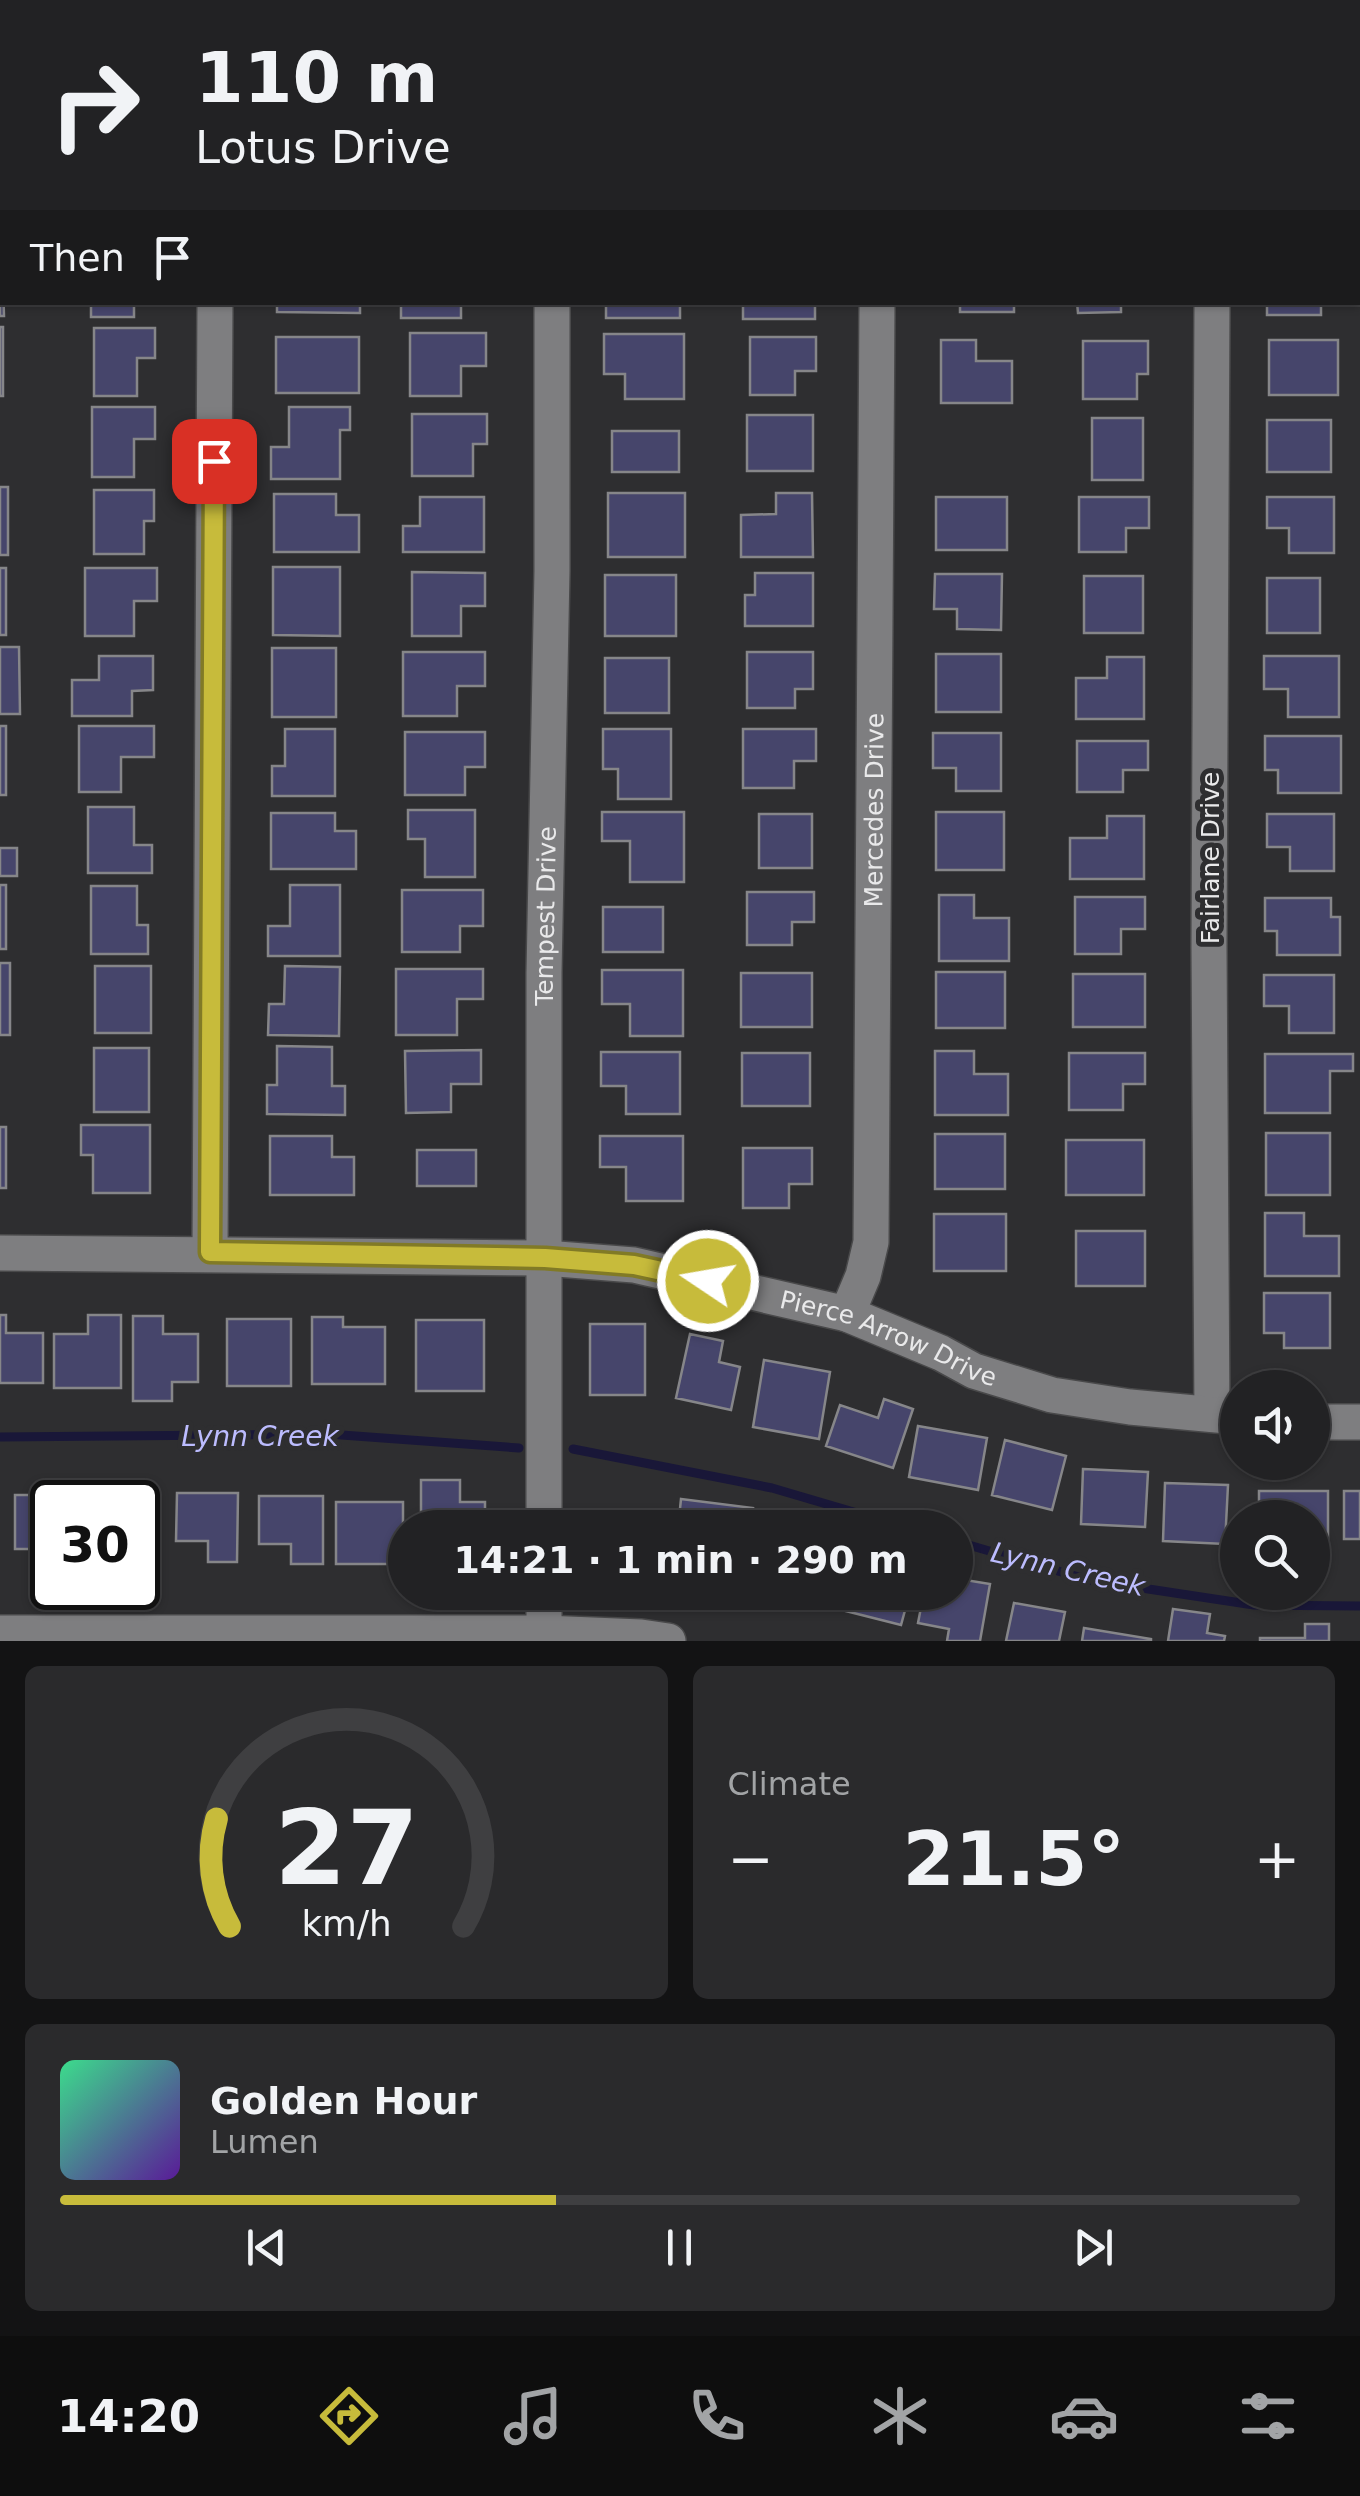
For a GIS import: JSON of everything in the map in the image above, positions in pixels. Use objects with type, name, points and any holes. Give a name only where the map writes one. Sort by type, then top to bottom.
[{"type":"street","points":[[210,1252],[215,305]]},
{"type":"street","name":"Tempest Drive","points":[[544,1510],[544,973],[552,571],[552,305]]},
{"type":"street","name":"Mercedes Drive","points":[[847,1314],[863,1276],[871,1242],[876,305]]},
{"type":"street","name":"Fairlane Drive","points":[[1212,305],[1209,947],[1223,1370]]},
{"type":"street","name":"Pierce Arrow Drive","points":[[0,1253],[545,1258],[634,1265],[847,1314],[974,1370],[1052,1395],[1220,1416]]},
{"type":"street","points":[[1330,1422],[1360,1422]]},
{"type":"street","points":[[544,1610],[544,1637]]},
{"type":"street","points":[[0,1633],[215,1638],[641,1637],[668,1641]]},
{"type":"building","points":[[91,305],[134,305],[134,317],[91,317]]},
{"type":"building","points":[[277,305],[360,305],[360,313],[277,312]]},
{"type":"building","points":[[401,305],[461,305],[461,318],[401,318]]},
{"type":"building","points":[[606,305],[680,305],[680,318],[606,318]]},
{"type":"building","points":[[743,305],[815,305],[815,319],[743,319]]},
{"type":"building","points":[[960,305],[1014,305],[1014,312],[960,312]]},
{"type":"building","points":[[1077,305],[1121,305],[1121,312],[1078,313]]},
{"type":"building","points":[[1267,305],[1321,305],[1321,315],[1267,315]]},
{"type":"building","points":[[3,327],[3,396],[0,396]]},
{"type":"building","points":[[94,328],[155,328],[155,358],[137,358],[137,396],[94,396]]},
{"type":"building","points":[[410,333],[486,333],[486,366],[461,366],[461,396],[410,396]]},
{"type":"building","points":[[604,334],[684,334],[684,399],[625,399],[625,374],[604,374]]},
{"type":"building","points":[[276,337],[359,337],[359,393],[276,393]]},
{"type":"building","points":[[750,337],[816,337],[816,371],[795,371],[795,395],[750,395]]},
{"type":"building","points":[[941,340],[976,340],[976,361],[1012,361],[1012,403],[941,403]]},
{"type":"building","points":[[1269,340],[1338,340],[1338,395],[1269,395]]},
{"type":"building","points":[[1083,341],[1148,341],[1148,374],[1137,374],[1137,399],[1083,399]]},
{"type":"building","points":[[92,407],[155,407],[155,439],[134,439],[134,477],[92,477]]},
{"type":"building","points":[[289,407],[350,407],[350,430],[340,430],[340,479],[271,479],[271,447],[289,447]]},
{"type":"building","points":[[412,414],[487,414],[487,444],[473,444],[473,476],[412,476]]},
{"type":"building","points":[[747,415],[813,415],[813,471],[747,471]]},
{"type":"building","points":[[1092,418],[1143,418],[1143,480],[1092,480]]},
{"type":"building","points":[[1267,420],[1331,420],[1331,472],[1267,472]]},
{"type":"building","points":[[612,431],[679,431],[679,472],[612,472]]},
{"type":"building","points":[[0,487],[8,487],[8,555],[0,555]]},
{"type":"building","points":[[94,490],[154,490],[154,521],[144,521],[144,554],[94,554]]},
{"type":"building","points":[[608,493],[685,493],[685,557],[608,557]]},
{"type":"building","points":[[776,493],[812,493],[813,557],[741,557],[741,515],[776,514]]},
{"type":"building","points":[[274,494],[336,494],[336,515],[359,515],[359,552],[274,552]]},
{"type":"building","points":[[420,497],[484,497],[484,552],[403,552],[403,526],[420,526]]},
{"type":"building","points":[[936,497],[1007,497],[1007,550],[936,550]]},
{"type":"building","points":[[1079,497],[1149,497],[1149,528],[1126,528],[1126,552],[1079,552]]},
{"type":"building","points":[[1267,497],[1334,497],[1334,553],[1289,553],[1289,528],[1267,528]]},
{"type":"building","points":[[273,567],[340,567],[340,636],[273,635]]},
{"type":"building","points":[[0,568],[6,568],[6,635],[0,635]]},
{"type":"building","points":[[85,568],[157,568],[157,601],[134,601],[134,636],[85,636]]},
{"type":"building","points":[[412,572],[485,573],[485,606],[461,606],[461,636],[412,636]]},
{"type":"building","points":[[755,573],[813,573],[813,626],[745,626],[745,595],[755,595]]},
{"type":"building","points":[[935,574],[1002,574],[1001,630],[957,629],[957,609],[934,609]]},
{"type":"building","points":[[605,575],[676,575],[676,636],[605,636]]},
{"type":"building","points":[[1084,576],[1143,576],[1143,633],[1084,633]]},
{"type":"building","points":[[1267,578],[1320,578],[1320,633],[1267,633]]},
{"type":"building","points":[[0,647],[19,647],[20,714],[0,714]]},
{"type":"building","points":[[272,648],[336,648],[336,717],[272,717]]},
{"type":"building","points":[[403,652],[485,652],[485,686],[457,686],[457,716],[403,716]]},
{"type":"building","points":[[747,652],[813,652],[813,689],[795,689],[795,708],[747,708]]},
{"type":"building","points":[[936,654],[1001,654],[1001,712],[936,712]]},
{"type":"building","points":[[99,656],[153,656],[153,690],[132,691],[132,716],[72,716],[72,680],[99,680]]},
{"type":"building","points":[[1264,656],[1339,656],[1339,717],[1288,717],[1288,689],[1264,689]]},
{"type":"building","points":[[1107,657],[1144,657],[1144,719],[1076,719],[1076,678],[1107,678]]},
{"type":"building","points":[[605,658],[669,658],[669,713],[605,713]]},
{"type":"building","points":[[0,726],[6,726],[6,795],[0,795]]},
{"type":"building","points":[[79,726],[154,726],[154,757],[121,757],[121,792],[79,792]]},
{"type":"building","points":[[285,729],[335,729],[335,796],[272,796],[272,766],[285,766]]},
{"type":"building","points":[[603,729],[671,729],[671,799],[618,799],[618,769],[603,769]]},
{"type":"building","points":[[743,729],[816,729],[816,761],[794,761],[794,788],[743,788]]},
{"type":"building","points":[[405,732],[485,732],[485,767],[465,767],[465,795],[405,795]]},
{"type":"building","points":[[933,733],[1001,733],[1001,791],[956,791],[956,768],[933,768]]},
{"type":"building","points":[[1265,736],[1341,736],[1341,793],[1278,793],[1278,770],[1265,770]]},
{"type":"building","points":[[1077,741],[1148,741],[1148,770],[1123,770],[1123,792],[1077,792]]},
{"type":"building","points":[[88,807],[134,807],[134,845],[152,845],[152,873],[88,873]]},
{"type":"building","points":[[408,810],[475,810],[475,877],[425,877],[425,839],[408,839]]},
{"type":"building","points":[[602,812],[684,812],[684,882],[630,882],[630,841],[602,841]]},
{"type":"building","points":[[936,812],[1004,812],[1004,870],[936,870]]},
{"type":"building","points":[[271,813],[335,813],[335,831],[356,831],[356,869],[271,869]]},
{"type":"building","points":[[759,814],[812,814],[812,868],[759,868]]},
{"type":"building","points":[[1267,814],[1334,814],[1334,871],[1290,871],[1290,847],[1267,847]]},
{"type":"building","points":[[1107,816],[1144,816],[1144,879],[1070,879],[1070,838],[1107,838]]},
{"type":"building","points":[[0,848],[17,848],[17,876],[0,876]]},
{"type":"building","points":[[0,885],[6,885],[6,949],[0,949]]},
{"type":"building","points":[[290,885],[340,885],[340,956],[268,956],[268,926],[290,926]]},
{"type":"building","points":[[91,886],[137,886],[137,925],[148,925],[148,954],[91,954]]},
{"type":"building","points":[[402,890],[483,890],[483,926],[460,926],[460,952],[402,952]]},
{"type":"building","points":[[747,892],[814,892],[814,922],[792,922],[792,945],[747,945]]},
{"type":"building","points":[[939,895],[974,895],[974,918],[1009,918],[1009,961],[939,961]]},
{"type":"building","points":[[1075,897],[1145,897],[1145,929],[1121,929],[1121,954],[1075,954]]},
{"type":"building","points":[[1265,898],[1331,898],[1331,917],[1340,917],[1340,955],[1277,955],[1277,931],[1265,931]]},
{"type":"building","points":[[603,907],[663,907],[663,952],[603,952]]},
{"type":"building","points":[[0,963],[10,963],[10,1035],[0,1035]]},
{"type":"building","points":[[95,966],[151,966],[151,1033],[95,1033]]},
{"type":"building","points":[[285,966],[340,967],[339,1036],[268,1035],[269,1004],[284,1004]]},
{"type":"building","points":[[396,969],[483,969],[483,999],[457,999],[457,1035],[396,1035]]},
{"type":"building","points":[[602,970],[683,970],[683,1036],[630,1036],[630,1004],[602,1004]]},
{"type":"building","points":[[936,972],[1005,972],[1005,1028],[936,1028]]},
{"type":"building","points":[[741,973],[812,973],[812,1027],[741,1027]]},
{"type":"building","points":[[1073,974],[1145,974],[1145,1027],[1073,1027]]},
{"type":"building","points":[[1264,975],[1334,975],[1334,1033],[1289,1033],[1289,1006],[1264,1006]]},
{"type":"building","points":[[277,1046],[332,1047],[332,1086],[345,1086],[345,1115],[267,1114],[267,1085],[277,1085]]},
{"type":"building","points":[[94,1048],[149,1048],[149,1112],[94,1112]]},
{"type":"building","points":[[481,1050],[481,1084],[451,1084],[451,1112],[406,1113],[405,1051]]},
{"type":"building","points":[[935,1051],[974,1051],[974,1074],[1008,1074],[1008,1115],[935,1115]]},
{"type":"building","points":[[601,1052],[680,1052],[680,1114],[626,1114],[626,1086],[601,1086]]},
{"type":"building","points":[[742,1053],[810,1053],[810,1106],[742,1106]]},
{"type":"building","points":[[1069,1053],[1145,1053],[1145,1084],[1123,1084],[1123,1110],[1069,1110]]},
{"type":"building","points":[[1265,1054],[1353,1054],[1353,1071],[1330,1071],[1330,1113],[1265,1113]]},
{"type":"building","points":[[81,1125],[150,1125],[150,1193],[93,1193],[93,1155],[81,1155]]},
{"type":"building","points":[[0,1127],[6,1127],[6,1188],[0,1188]]},
{"type":"building","points":[[1266,1133],[1330,1133],[1330,1195],[1266,1195]]},
{"type":"building","points":[[935,1134],[1005,1134],[1005,1189],[935,1189]]},
{"type":"building","points":[[270,1136],[332,1136],[332,1157],[354,1157],[354,1195],[270,1195]]},
{"type":"building","points":[[600,1136],[683,1136],[683,1201],[626,1201],[626,1167],[600,1167]]},
{"type":"building","points":[[1066,1140],[1144,1140],[1144,1195],[1066,1195]]},
{"type":"building","points":[[743,1148],[812,1148],[812,1184],[789,1184],[789,1208],[743,1208]]},
{"type":"building","points":[[417,1150],[476,1150],[476,1186],[417,1186]]},
{"type":"building","points":[[1265,1213],[1304,1213],[1304,1236],[1339,1236],[1339,1276],[1265,1276]]},
{"type":"building","points":[[934,1214],[1006,1214],[1006,1271],[934,1271]]},
{"type":"building","points":[[1076,1231],[1145,1231],[1145,1286],[1076,1286]]},
{"type":"building","points":[[1264,1293],[1330,1293],[1330,1348],[1284,1348],[1284,1333],[1264,1333]]},
{"type":"building","points":[[0,1315],[6,1315],[6,1333],[43,1333],[43,1383],[0,1383]]},
{"type":"building","points":[[88,1315],[121,1315],[121,1388],[54,1388],[54,1334],[88,1334]]},
{"type":"building","points":[[133,1316],[163,1316],[163,1334],[198,1334],[198,1382],[172,1382],[172,1401],[133,1401]]},
{"type":"building","points":[[312,1317],[343,1317],[343,1327],[385,1327],[385,1384],[312,1384]]},
{"type":"building","points":[[227,1319],[291,1319],[291,1386],[227,1386]]},
{"type":"building","points":[[416,1320],[484,1320],[484,1391],[416,1391]]},
{"type":"building","points":[[590,1324],[645,1324],[645,1395],[590,1395]]},
{"type":"building","points":[[690,1334],[723,1341],[719,1362],[740,1367],[731,1410],[676,1398]]},
{"type":"building","points":[[764,1360],[830,1372],[819,1439],[753,1427]]},
{"type":"building","points":[[884,1399],[913,1409],[893,1468],[826,1446],[840,1405],[878,1418]]},
{"type":"building","points":[[918,1426],[987,1438],[978,1490],[909,1477]]},
{"type":"building","points":[[1005,1440],[1066,1456],[1052,1510],[992,1495]]},
{"type":"building","points":[[1083,1469],[1148,1472],[1145,1527],[1081,1524]]},
{"type":"building","points":[[421,1480],[460,1480],[460,1502],[485,1502],[485,1510],[421,1510]]},
{"type":"building","points":[[1165,1483],[1228,1485],[1227,1500],[1220,1500],[1220,1544],[1163,1541]]},
{"type":"building","points":[[1259,1491],[1328,1491],[1328,1500],[1259,1500]]},
{"type":"building","points":[[1344,1491],[1360,1491],[1360,1539],[1344,1539]]},
{"type":"building","points":[[177,1493],[238,1493],[237,1562],[208,1562],[208,1541],[176,1541]]},
{"type":"building","points":[[15,1495],[30,1495],[30,1549],[15,1549]]},
{"type":"building","points":[[259,1496],[323,1496],[323,1564],[291,1564],[291,1544],[259,1544]]},
{"type":"building","points":[[681,1499],[753,1508],[753,1510],[680,1510]]},
{"type":"building","points":[[336,1502],[403,1502],[403,1510],[388,1510],[388,1564],[336,1564]]},
{"type":"building","points":[[973,1581],[990,1584],[980,1641],[947,1641],[949,1629],[918,1623],[921,1610],[973,1610]]},
{"type":"building","points":[[1014,1603],[1065,1612],[1059,1641],[1006,1641]]},
{"type":"building","points":[[1173,1609],[1210,1614],[1207,1633],[1225,1636],[1224,1641],[1168,1641]]},
{"type":"building","points":[[842,1610],[905,1610],[901,1625]]},
{"type":"building","points":[[1305,1624],[1329,1624],[1329,1641],[1260,1641],[1305,1638]]},
{"type":"building","points":[[1084,1628],[1151,1639],[1151,1641],[1082,1641]]},
{"type":"waterway","name":"Lynn Creek","points":[[0,1437],[328,1434],[519,1448]]},
{"type":"waterway","name":"Lynn Creek","points":[[573,1449],[772,1488],[847,1510]]},
{"type":"waterway","name":"Lynn Creek","points":[[973,1546],[1089,1580],[1254,1605],[1360,1606]]},
{"type":"route","points":[[214,461],[210,1252],[545,1258],[634,1265],[708,1281]]}]
